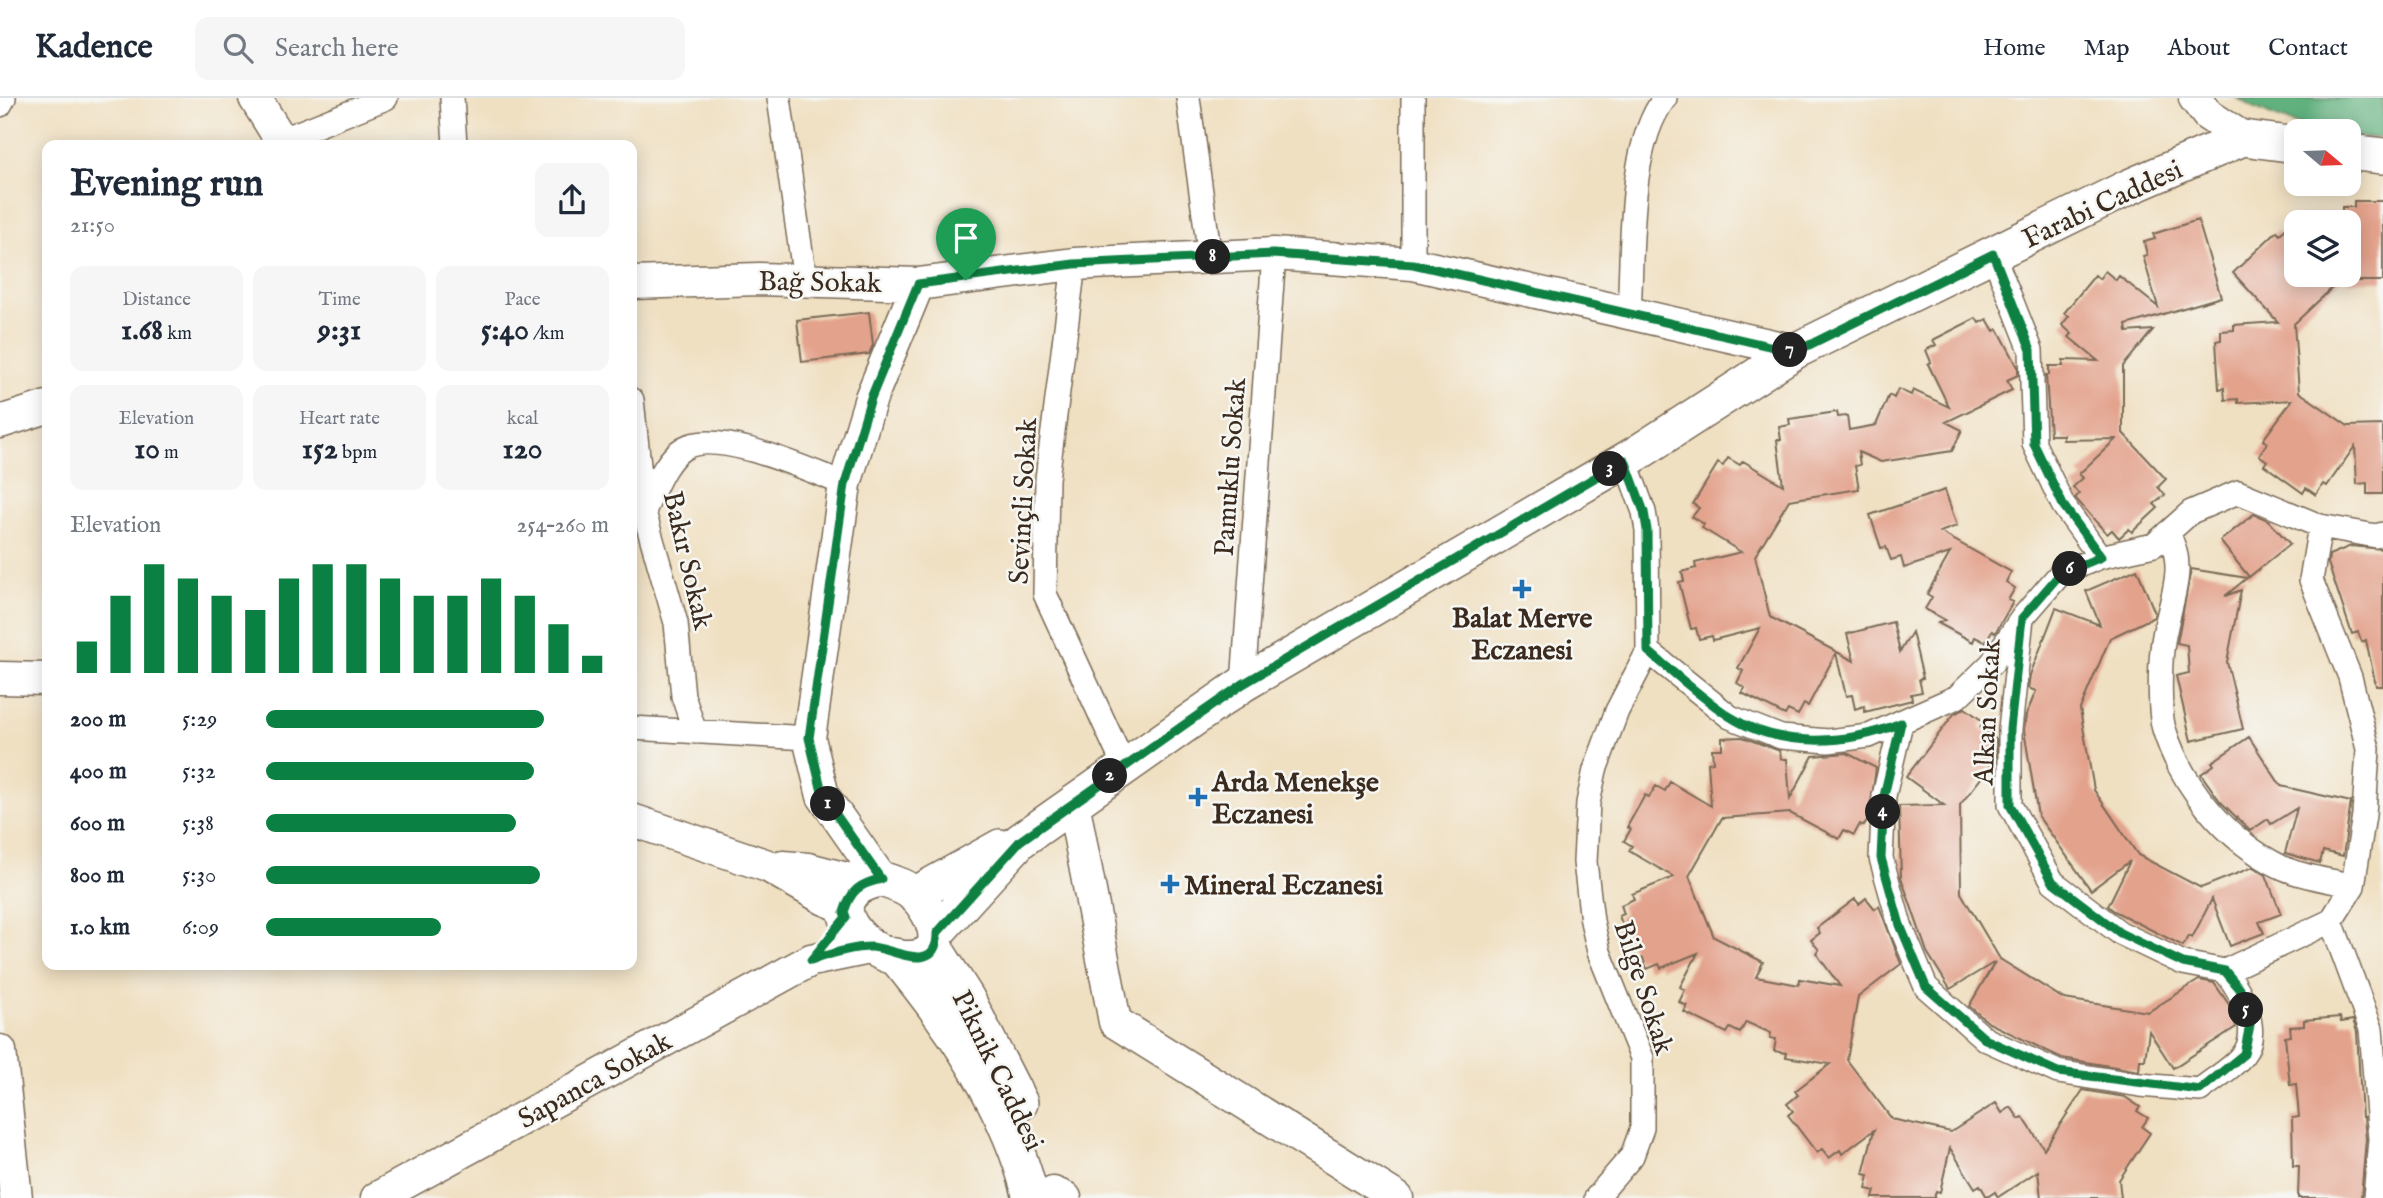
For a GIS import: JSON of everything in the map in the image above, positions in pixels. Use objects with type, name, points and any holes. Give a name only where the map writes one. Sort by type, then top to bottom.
[{"type":"main road","points":[[2243,138],[2284,143]]},
{"type":"main road","name":"Farabi Caddesi","points":[[1020,841],[1243,684],[1625,460],[1795,352],[2129,187],[2243,138]]},
{"type":"main road","points":[[2361,153],[2383,156]]},
{"type":"main road","points":[[915,895],[996,848],[1020,841]]},
{"type":"main road","points":[[936,940],[934,921],[915,895],[900,885],[859,897],[858,936],[885,951],[915,958],[936,940],[1020,841]]},
{"type":"main road","name":"Piknik Caddesi","points":[[936,940],[1018,1099],[1038,1145],[1051,1197]]},
{"type":"main road","name":"Piknik Caddesi","points":[[885,951],[934,1004],[1000,1111],[1020,1159],[1051,1197]]},
{"type":"street","points":[[0,105],[4,98]]},
{"type":"street","points":[[255,98],[281,140]]},
{"type":"street","points":[[290,140],[386,98]]},
{"type":"street","points":[[452,98],[455,140]]},
{"type":"street","points":[[779,98],[805,281]]},
{"type":"street","points":[[1188,98],[1210,257]]},
{"type":"street","points":[[1412,98],[1413,264]]},
{"type":"street","points":[[1629,313],[1638,175],[1646,133],[1665,98]]},
{"type":"street","points":[[2195,98],[2208,116],[2243,138]]},
{"type":"street","name":"Bağ Sokak","points":[[637,283],[805,281],[918,284],[1074,264],[1273,254],[1413,264],[1795,352]]},
{"type":"street","name":"Pamuklu Sokak","points":[[1243,684],[1273,254]]},
{"type":"street","points":[[1993,254],[2031,350],[2034,444],[2063,505],[2101,557]]},
{"type":"street","name":"Sevinçli Sokak","points":[[1074,264],[1047,479],[1045,594],[1124,766]]},
{"type":"street","points":[[859,897],[823,796],[809,738],[845,484],[871,398],[918,284]]},
{"type":"street","points":[[0,423],[42,409]]},
{"type":"street","points":[[638,514],[667,466],[685,447],[722,442],[845,484]]},
{"type":"street","name":"Bilge Sokak","points":[[1596,1198],[1623,1169],[1638,1143],[1642,1128],[1643,1066],[1640,1048],[1607,975],[1592,921],[1587,890],[1585,832],[1595,769],[1606,736],[1648,651],[1647,530],[1642,504],[1625,460]]},
{"type":"street","name":"Alkan Sokak","points":[[2225,971],[2183,963],[2120,933],[2053,882],[2010,805],[2010,729],[2022,618],[2060,574],[2101,557],[2154,545],[2191,512],[2238,492],[2319,526],[2376,536],[2383,534]]},
{"type":"street","name":"Bakır Sokak","points":[[637,495],[638,514],[676,623],[683,696],[695,732]]},
{"type":"street","points":[[1901,723],[1884,796],[1881,858],[1900,925],[1926,987],[1985,1039],[2058,1072],[2200,1090],[2244,1054],[2250,1025],[2240,989],[2225,971],[2331,921],[2353,886],[2364,815],[2368,749],[2350,677],[2311,580],[2319,526]]},
{"type":"street","points":[[2167,533],[2176,547],[2180,571],[2171,597],[2162,650],[2163,727],[2194,793],[2234,836],[2282,868],[2353,886]]},
{"type":"street","points":[[1648,651],[1730,717],[1781,737],[1828,741],[1869,736],[1957,697],[1992,663],[2022,618]]},
{"type":"street","points":[[0,678],[42,679]]},
{"type":"street","points":[[637,728],[809,738]]},
{"type":"street","points":[[1073,802],[1115,1022],[1397,1198]]},
{"type":"street","points":[[637,822],[768,866],[808,869],[859,897]]},
{"type":"street","name":"Sapanca Sokak","points":[[377,1198],[412,1190],[811,960],[859,897]]},
{"type":"street","points":[[2331,921],[2371,1029],[2380,1139],[2375,1198]]},
{"type":"street","name":"Sapanca Sokak","points":[[811,960],[885,951]]},
{"type":"street","points":[[0,1051],[16,1198]]},
{"type":"green space","points":[[2237,98],[2383,98],[2383,138],[2361,137],[2361,119],[2284,120]]},
{"type":"building","points":[[2354,201],[2383,201],[2383,281],[2361,281],[2361,210],[2342,210],[2342,207],[2354,207]]},
{"type":"building","points":[[2198,220],[2221,297],[2126,325],[2127,332],[2153,330],[2123,366],[2123,433],[2166,479],[2158,487],[2165,495],[2154,504],[2158,508],[2132,532],[2129,529],[2119,538],[2112,530],[2107,534],[2075,498],[2079,494],[2073,487],[2083,478],[2079,474],[2116,439],[2063,440],[2063,435],[2050,435],[2046,375],[2049,375],[2049,366],[2063,366],[2063,360],[2098,361],[2069,337],[2072,334],[2062,325],[2069,316],[2064,313],[2095,275],[2099,279],[2105,271],[2116,280],[2119,276],[2158,307],[2143,256],[2147,255],[2144,242],[2155,239],[2153,234]]},
{"type":"building","points":[[2284,230],[2284,287],[2333,287],[2294,324],[2299,392],[2348,426],[2383,425],[2383,494],[2367,494],[2367,483],[2357,484],[2355,446],[2327,486],[2323,484],[2316,495],[2306,488],[2303,493],[2264,465],[2267,461],[2259,455],[2267,443],[2263,440],[2292,400],[2238,403],[2238,399],[2225,400],[2224,388],[2219,389],[2216,341],[2221,340],[2221,331],[2234,330],[2234,325],[2278,322],[2233,273],[2277,231],[2280,234]]},
{"type":"building","points":[[869,312],[873,345],[869,354],[802,362],[797,320]]},
{"type":"building","points":[[1976,318],[1979,323],[1987,319],[1994,331],[1998,329],[2018,367],[2018,375],[2007,380],[2012,390],[1946,422],[1962,430],[1952,451],[1881,462],[1858,452],[1860,465],[1855,466],[1859,489],[1789,500],[1755,556],[1770,617],[1854,661],[1847,634],[1893,622],[1900,652],[1912,632],[1923,678],[1919,679],[1922,692],[1911,694],[1912,700],[1865,712],[1864,706],[1855,709],[1852,695],[1846,696],[1836,653],[1808,706],[1804,704],[1798,715],[1788,710],[1785,715],[1742,693],[1745,688],[1737,683],[1743,671],[1738,668],[1760,628],[1713,640],[1712,636],[1699,639],[1696,628],[1691,629],[1679,582],[1684,581],[1682,572],[1696,568],[1695,563],[1741,552],[1702,528],[1704,524],[1692,517],[1699,508],[1693,504],[1718,463],[1723,466],[1728,458],[1740,465],[1743,461],[1783,485],[1777,440],[1781,440],[1779,427],[1790,425],[1789,419],[1837,412],[1838,417],[1847,416],[1849,430],[1876,425],[1889,395],[1894,398],[1898,389],[1911,395],[1913,390],[1949,407],[1928,364],[1931,362],[1926,350],[1936,345],[1933,340]]},
{"type":"building","points":[[1945,490],[1957,526],[1940,532],[2011,572],[2006,582],[2015,588],[2008,600],[2013,602],[1995,633],[1992,631],[1985,642],[1975,637],[1973,642],[1938,623],[1945,620],[1925,609],[1932,597],[1927,594],[1950,553],[1904,568],[1901,557],[1891,560],[1886,547],[1881,548],[1870,515]]},
{"type":"building","points":[[2254,514],[2268,520],[2290,544],[2249,577],[2220,541]]},
{"type":"building","points":[[2351,546],[2383,549],[2383,686],[2376,686],[2366,640],[2362,642],[2358,632],[2352,634],[2328,563],[2329,555]]},
{"type":"building","points":[[2137,569],[2155,613],[2154,617],[2110,638],[2080,709],[2094,790],[2138,855],[2201,888],[2253,867],[2266,875],[2281,914],[2259,922],[2264,933],[2230,946],[2212,899],[2192,938],[2188,936],[2183,946],[2114,911],[2108,906],[2130,861],[2091,890],[2038,816],[2024,730],[2026,715],[2036,691],[2028,688],[2030,675],[2056,608],[2100,625],[2086,591]]},
{"type":"building","points":[[2191,569],[2247,578],[2225,596],[2241,590],[2227,662],[2243,729],[2191,741],[2176,676],[2189,673],[2187,645],[2177,643]]},
{"type":"building","points":[[1965,708],[1984,722],[1980,727],[1996,739],[1996,759],[1960,805],[1961,893],[2000,959],[2064,999],[2148,1012],[2199,980],[2214,983],[2230,1006],[2236,1027],[2173,1068],[2149,1031],[2145,1060],[2140,1060],[2139,1071],[2062,1058],[1989,1023],[1969,1006],[1995,962],[1950,989],[1927,952],[1901,877],[1899,806],[1944,805],[1906,777],[1954,714]]},
{"type":"building","points":[[1742,737],[1780,751],[1781,759],[1787,759],[1790,799],[1813,756],[1847,753],[1876,768],[1869,818],[1864,826],[1860,824],[1854,835],[1844,830],[1839,839],[1790,813],[1722,818],[1689,876],[1714,937],[1763,962],[1756,977],[1799,985],[1800,979],[1840,986],[1816,953],[1819,950],[1811,940],[1820,933],[1817,928],[1855,899],[1859,904],[1866,898],[1875,909],[1879,906],[1901,964],[1858,997],[1847,1060],[1892,1119],[1951,1132],[1996,1103],[2002,1113],[2011,1107],[2019,1119],[2023,1117],[2044,1149],[2083,1090],[2125,1097],[2140,1107],[2137,1111],[2148,1118],[2142,1127],[2150,1133],[2119,1180],[2121,1198],[2041,1198],[2038,1171],[1998,1197],[1995,1192],[1987,1197],[1980,1185],[1975,1188],[1950,1148],[1940,1192],[1936,1191],[1934,1198],[1873,1198],[1875,1191],[1866,1189],[1869,1175],[1863,1174],[1874,1130],[1842,1154],[1840,1150],[1829,1158],[1822,1149],[1817,1153],[1788,1115],[1793,1111],[1787,1104],[1798,1095],[1795,1091],[1830,1064],[1786,1057],[1787,1053],[1774,1051],[1776,1039],[1770,1038],[1771,1033],[1746,1022],[1740,1033],[1730,1028],[1727,1033],[1684,1012],[1687,1006],[1679,1002],[1685,990],[1680,987],[1698,953],[1661,968],[1659,964],[1647,969],[1643,958],[1637,960],[1619,916],[1624,914],[1621,905],[1634,899],[1632,894],[1674,877],[1629,851],[1632,846],[1624,841],[1631,829],[1627,827],[1645,795],[1649,797],[1656,786],[1665,791],[1670,782],[1711,806],[1708,763],[1713,762],[1712,749],[1722,749],[1722,738]]},
{"type":"building","points":[[2249,737],[2281,786],[2351,802],[2343,856],[2323,851],[2320,863],[2285,853],[2297,808],[2271,824],[2268,819],[2250,831],[2220,801],[2201,774],[2214,765],[2212,762]]},
{"type":"building","points":[[2340,1017],[2341,1022],[2353,1020],[2357,1032],[2362,1117],[2366,1139],[2361,1198],[2298,1198],[2299,1166],[2293,1166],[2292,1118],[2299,1117],[2296,1084],[2290,1085],[2285,1037],[2291,1036],[2290,1027],[2304,1026],[2304,1020]]},
{"type":"place","name":"Balat Merve Eczanesi","points":[[1522,589]]},
{"type":"place","name":"Arda Menekşe Eczanesi","points":[[1198,797]]},
{"type":"place","name":"Mineral Eczanesi","points":[[1170,884]]},
{"type":"route","points":[[1273,254],[1413,264],[1795,352],[1993,254],[2031,350],[2034,444],[2063,505],[2101,557],[2060,574],[2022,618],[2010,729],[2010,805],[2053,882],[2120,933],[2183,963],[2225,971],[2240,989],[2250,1025],[2244,1054],[2200,1090],[2140,1085],[2058,1072],[1985,1039],[1926,987],[1900,925],[1881,858],[1884,796],[1901,723],[1869,736],[1828,741],[1781,737],[1730,717],[1648,651],[1647,530],[1639,496],[1625,460],[1243,684],[1073,802],[1020,841],[937,933],[934,947],[928,952],[915,958],[895,956],[874,947],[811,960],[846,917],[844,912],[849,895],[862,883],[881,879],[823,796],[809,738],[829,580],[845,484],[871,398],[918,284],[966,280],[1074,264],[1273,254]]}]
